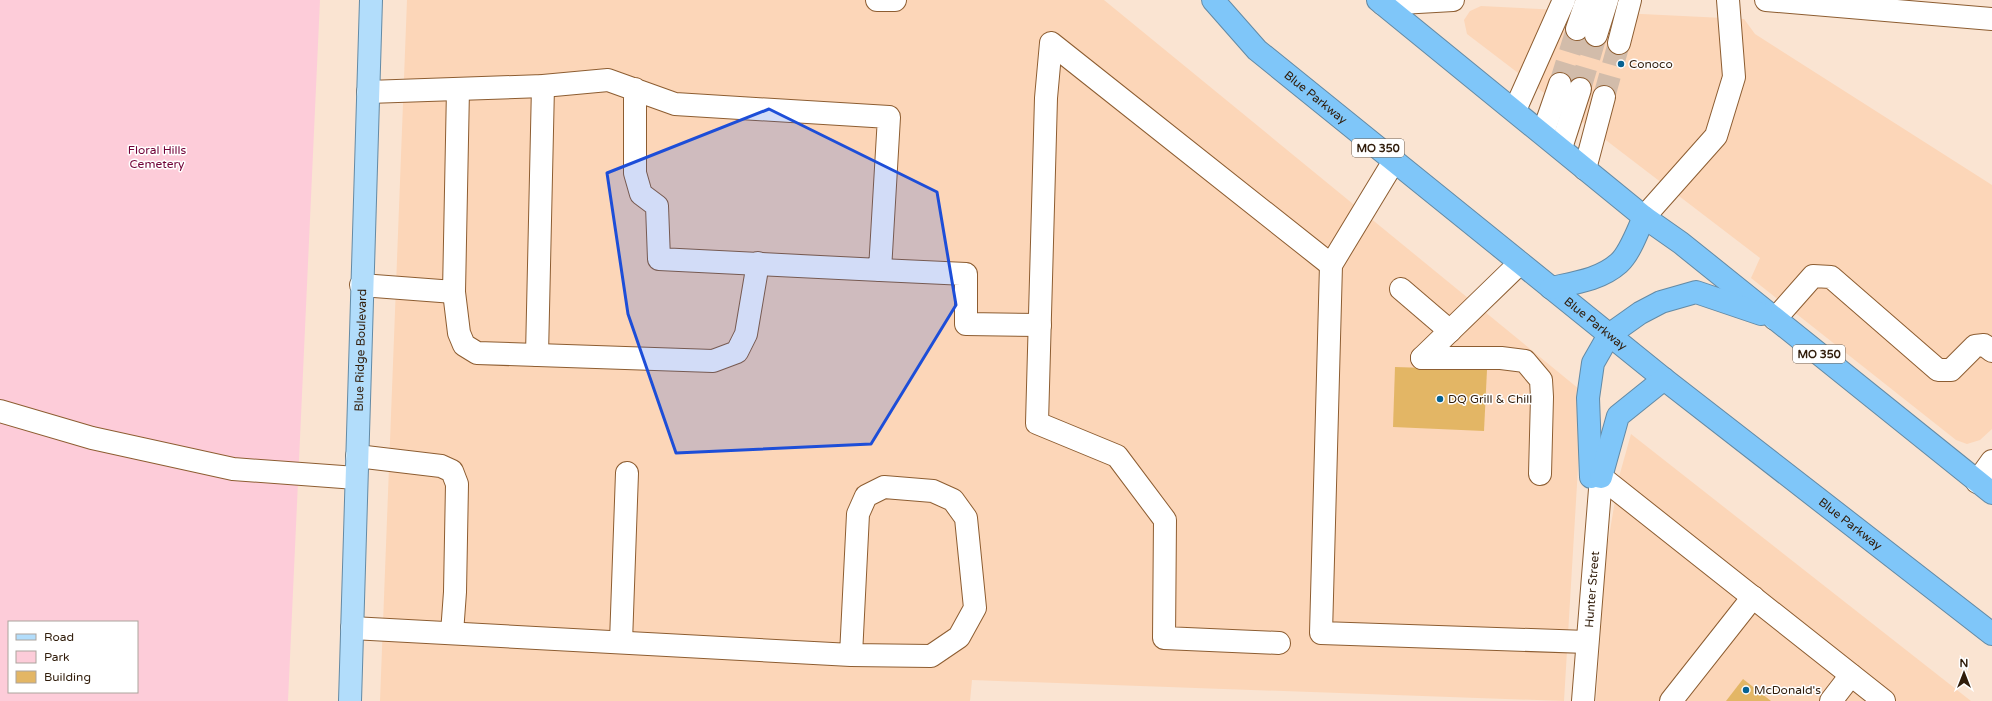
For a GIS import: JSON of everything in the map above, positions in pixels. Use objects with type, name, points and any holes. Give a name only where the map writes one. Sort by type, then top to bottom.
[{"type":"highway","name":"Blue Parkway","points":[[1213,0],[1258,50],[1550,288],[1664,379],[1992,634]]},
{"type":"highway","name":"MO 350","points":[[1380,2],[1515,110],[1644,217],[1681,243],[1985,487]]},
{"type":"highway","points":[[1550,288],[1588,281],[1619,262],[1632,243],[1644,217]]},
{"type":"highway","points":[[1596,477],[1588,398],[1593,363],[1609,335],[1640,313],[1661,302],[1696,292],[1776,319]]},
{"type":"highway","points":[[1596,477],[1618,416],[1664,379]]},
{"type":"main road","name":"Blue Ridge Boulevard","points":[[350,701],[361,285],[371,0]]},
{"type":"street","points":[[877,0],[895,0]]},
{"type":"street","points":[[1380,2],[1453,0]]},
{"type":"street","points":[[1515,110],[1564,0]]},
{"type":"street","points":[[1587,0],[1587,32],[1607,0]]},
{"type":"street","points":[[1619,43],[1630,0]]},
{"type":"street","points":[[1644,217],[1716,136],[1734,77],[1728,0]]},
{"type":"street","points":[[1766,0],[1992,20]]},
{"type":"street","points":[[1279,643],[1164,638],[1165,520],[1117,456],[1038,423],[1046,98],[1051,43],[1331,265]]},
{"type":"street","points":[[368,92],[543,86],[608,80],[675,104],[889,117],[880,270]]},
{"type":"street","points":[[537,355],[543,86]]},
{"type":"street","points":[[1543,133],[1570,86],[1561,148]]},
{"type":"street","points":[[458,89],[454,292],[459,332],[464,345],[477,353],[713,361],[737,352],[746,334],[758,263]]},
{"type":"street","points":[[635,89],[635,173],[642,194],[657,206],[659,259],[966,274],[966,324],[1040,325]]},
{"type":"street","points":[[1585,169],[1604,97]]},
{"type":"street","points":[[1394,161],[1331,265],[1321,633],[1587,642]]},
{"type":"street","points":[[1520,263],[1422,358],[1501,358],[1525,361],[1541,380],[1540,474]]},
{"type":"street","points":[[1776,319],[1813,276],[1831,277],[1938,370],[1951,370],[1975,346],[1984,345],[1992,351]]},
{"type":"street","points":[[361,285],[454,292]]},
{"type":"street","points":[[1401,289],[1450,330]]},
{"type":"street","points":[[0,411],[92,438],[233,469],[356,478]]},
{"type":"street","points":[[357,456],[441,466],[452,471],[458,484],[455,592],[452,633]]},
{"type":"street","points":[[1985,487],[1992,460]]},
{"type":"street","points":[[621,642],[627,473]]},
{"type":"street","points":[[1596,477],[1884,701]]},
{"type":"street","name":"Hunter Street","points":[[1583,701],[1596,477]]},
{"type":"street","points":[[352,628],[851,655],[931,656],[959,638],[975,608],[966,518],[952,500],[933,491],[884,487],[866,496],[858,514],[851,655]]},
{"type":"street","points":[[1671,701],[1752,597]]},
{"type":"street","points":[[1831,701],[1851,675]]},
{"type":"highlighted area","points":[[769,109],[937,192],[956,305],[871,444],[676,453],[628,314],[607,173]]},
{"type":"shaded area","points":[[407,0],[1104,0],[1579,389],[1581,418],[1564,701],[972,680],[970,701],[380,701]]},
{"type":"shaded area","points":[[1481,6],[1744,19],[1755,34],[1992,185],[1992,429],[1980,440],[1967,444],[1956,440],[1751,278],[1760,258],[1467,34],[1464,20],[1470,11]]},
{"type":"shaded area","points":[[1631,434],[1971,701],[1596,701],[1606,554],[1619,477]]},
{"type":"green space","name":"Floral Hills Cemetery","points":[[0,0],[320,0],[288,701],[0,701]]},
{"type":"building","name":"DQ Grill & Chill","points":[[1395,367],[1487,370],[1484,431],[1393,427]]},
{"type":"building","name":"McDonald's","points":[[1743,679],[1771,701],[1726,701]]},
{"type":"tunnel","points":[[1560,84],[1577,29]]},
{"type":"tunnel","points":[[1580,89],[1596,35]]},
{"type":"tunnel","points":[[1604,97],[1619,43]]},
{"type":"place","name":"Conoco","points":[[1621,64]]},
{"type":"place","name":"DQ Grill & Chill","points":[[1440,399]]},
{"type":"place","name":"McDonald's","points":[[1746,690]]}]
